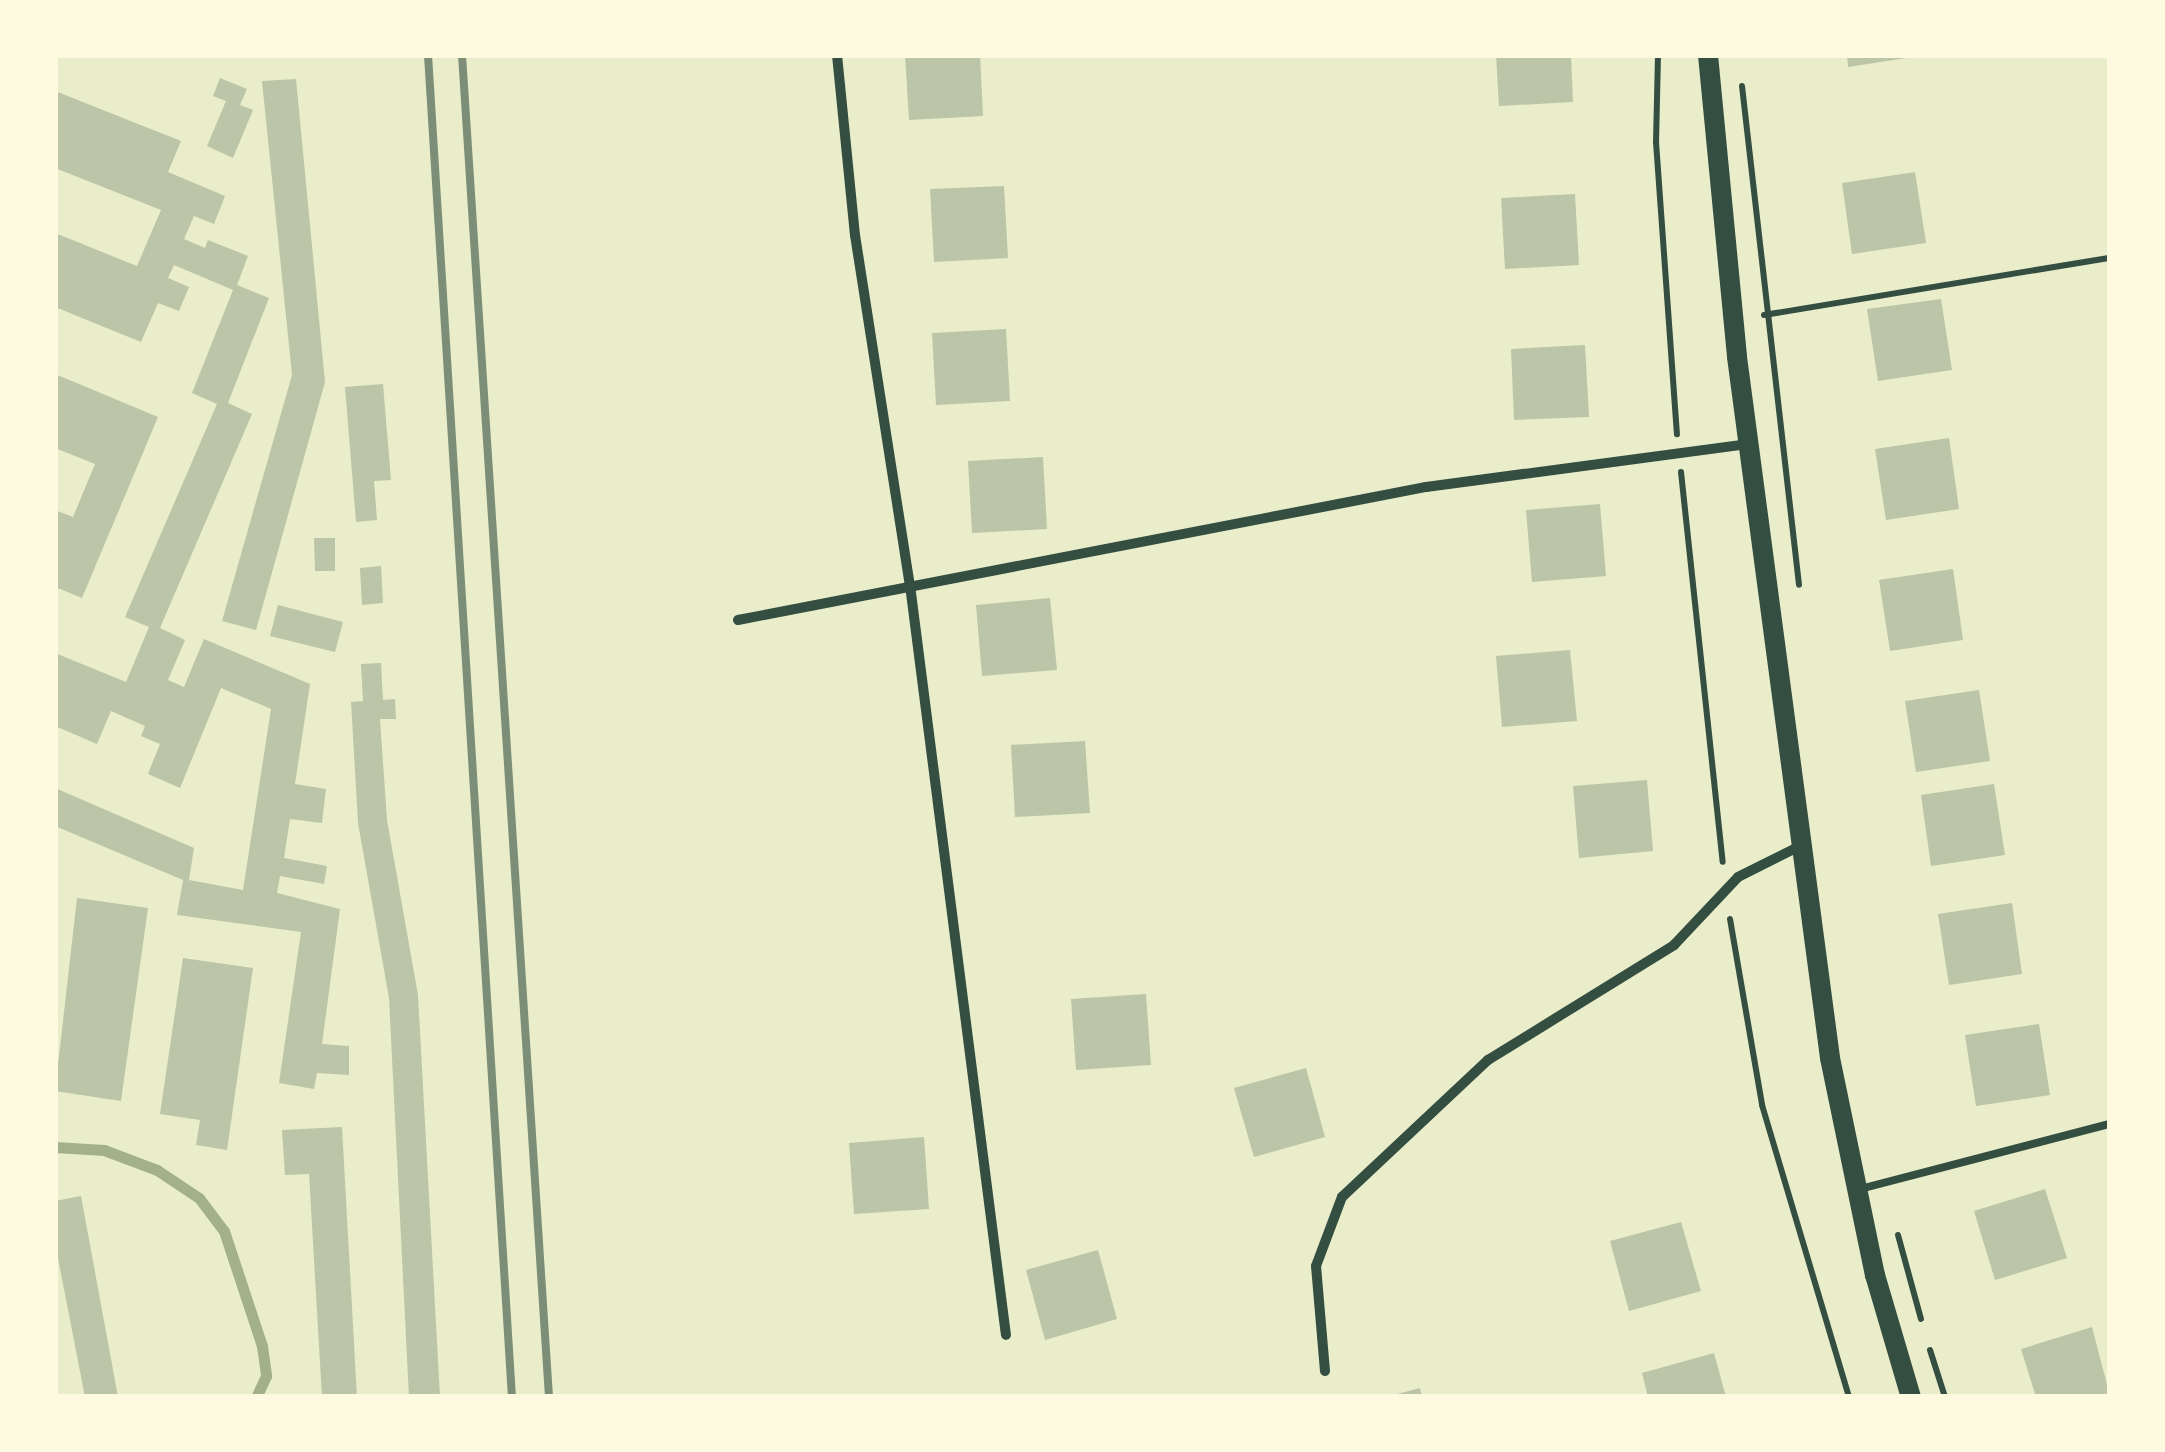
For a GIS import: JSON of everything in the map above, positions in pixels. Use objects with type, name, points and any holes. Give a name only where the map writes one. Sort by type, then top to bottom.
[{"type":"main road","points":[[1708,55],[1733,319],[1800,846],[1856,1190],[1911,1397]]},
{"type":"street","points":[[837,55],[855,235],[910,585],[1006,1335]]},
{"type":"street","points":[[738,620],[1464,481],[1748,444]]},
{"type":"street","points":[[1325,1371],[1316,1266],[1342,1197],[1448,1091],[1528,1031],[1674,945],[1726,890],[1763,860],[1800,846]]},
{"type":"lane","points":[[1856,1190],[2110,1124]]},
{"type":"path","points":[[1741,75],[1801,604]]},
{"type":"path","points":[[1733,319],[2110,258]]},
{"type":"path","points":[[1726,890],[1762,1105],[1849,1397]]},
{"type":"path","points":[[1884,1182],[1945,1397]]},
{"type":"building","points":[[905,55],[980,55],[983,116],[909,120]]},
{"type":"building","points":[[1496,55],[1571,55],[1573,102],[1499,106]]},
{"type":"building","points":[[1847,55],[1913,55],[1913,57],[1848,67]]},
{"type":"building","points":[[220,78],[247,89],[240,105],[253,110],[233,158],[207,146],[226,101],[213,96]]},
{"type":"building","points":[[296,79],[325,382],[256,630],[222,621],[292,375],[262,81]]},
{"type":"building","points":[[55,91],[181,141],[168,172],[225,196],[214,224],[194,216],[184,239],[205,248],[208,240],[248,256],[237,285],[269,298],[228,403],[252,414],[160,628],[185,640],[168,680],[184,687],[204,639],[310,684],[295,784],[326,789],[322,823],[290,819],[284,858],[327,866],[324,884],[280,876],[277,893],[340,909],[322,1044],[349,1046],[349,1075],[317,1073],[314,1089],[279,1083],[301,932],[177,915],[183,880],[55,826],[55,788],[194,848],[189,880],[243,890],[271,709],[221,688],[180,788],[148,774],[160,744],[141,736],[145,726],[111,711],[97,744],[55,726],[55,653],[126,682],[149,627],[125,617],[217,404],[192,393],[233,290],[174,265],[168,278],[189,287],[179,311],[158,303],[141,342],[55,307],[55,233],[137,266],[161,210],[55,168]]},
{"type":"building","points":[[1915,172],[1926,243],[1852,254],[1842,183]]},
{"type":"building","points":[[1004,186],[1008,258],[934,262],[930,189]]},
{"type":"building","points":[[1575,194],[1579,265],[1505,269],[1501,198]]},
{"type":"building","points":[[1941,299],[1952,370],[1878,381],[1867,309]]},
{"type":"building","points":[[1006,329],[1010,401],[936,405],[932,333]]},
{"type":"building","points":[[1585,345],[1589,417],[1514,420],[1511,349]]},
{"type":"building","points":[[55,374],[158,417],[82,598],[55,587],[55,510],[73,517],[95,464],[55,448]]},
{"type":"building","points":[[383,384],[391,480],[374,481],[377,520],[356,522],[345,387]]},
{"type":"building","points":[[1949,438],[1959,509],[1886,520],[1875,449]]},
{"type":"building","points":[[1043,457],[1047,529],[972,533],[968,461]]},
{"type":"building","points":[[1600,504],[1606,576],[1532,582],[1526,510]]},
{"type":"building","points":[[314,538],[335,538],[335,571],[315,571]]},
{"type":"building","points":[[381,566],[383,603],[362,605],[360,568]]},
{"type":"building","points":[[1953,569],[1963,640],[1890,651],[1879,580]]},
{"type":"building","points":[[1050,598],[1057,670],[982,676],[976,605]]},
{"type":"building","points":[[278,605],[343,622],[335,652],[270,636]]},
{"type":"building","points":[[1570,650],[1577,721],[1502,727],[1496,656]]},
{"type":"building","points":[[381,663],[383,700],[395,699],[396,719],[380,719],[387,820],[418,995],[440,1397],[409,1397],[389,998],[358,823],[351,702],[363,701],[361,664]]},
{"type":"building","points":[[1979,690],[1990,761],[1916,772],[1905,701]]},
{"type":"building","points":[[1085,741],[1090,813],[1015,817],[1011,745]]},
{"type":"building","points":[[1647,780],[1653,851],[1579,858],[1573,786]]},
{"type":"building","points":[[1994,784],[2005,855],[1931,866],[1921,795]]},
{"type":"building","points":[[77,898],[148,908],[121,1101],[55,1091]]},
{"type":"building","points":[[2012,903],[2022,974],[1949,985],[1938,914]]},
{"type":"building","points":[[183,958],[253,968],[227,1150],[196,1145],[200,1120],[160,1114]]},
{"type":"building","points":[[1146,994],[1151,1065],[1076,1070],[1071,999]]},
{"type":"building","points":[[2039,1024],[2050,1095],[1976,1106],[1965,1035]]},
{"type":"building","points":[[1306,1068],[1325,1137],[1254,1157],[1234,1088]]},
{"type":"building","points":[[342,1127],[357,1397],[322,1397],[309,1174],[285,1175],[282,1130]]},
{"type":"building","points":[[924,1137],[929,1209],[854,1214],[849,1143]]},
{"type":"building","points":[[2045,1189],[2067,1258],[1995,1280],[1974,1211]]},
{"type":"building","points":[[81,1196],[118,1397],[85,1397],[55,1243],[55,1201]]},
{"type":"building","points":[[1681,1222],[1701,1291],[1629,1311],[1610,1241]]},
{"type":"building","points":[[1098,1250],[1117,1319],[1045,1340],[1026,1270]]},
{"type":"building","points":[[2092,1327],[2110,1396],[2036,1397],[2021,1349]]},
{"type":"building","points":[[1714,1353],[1726,1397],[1648,1397],[1642,1373]]},
{"type":"building","points":[[1420,1388],[1422,1397],[1390,1397],[1390,1396]]},
{"type":"waterway","points":[[55,1147],[104,1150],[157,1170],[199,1198],[224,1231],[262,1346],[266,1376],[256,1397]]},
{"type":"railway","points":[[428,55],[512,1397]]},
{"type":"railway","points":[[462,55],[549,1397]]}]
